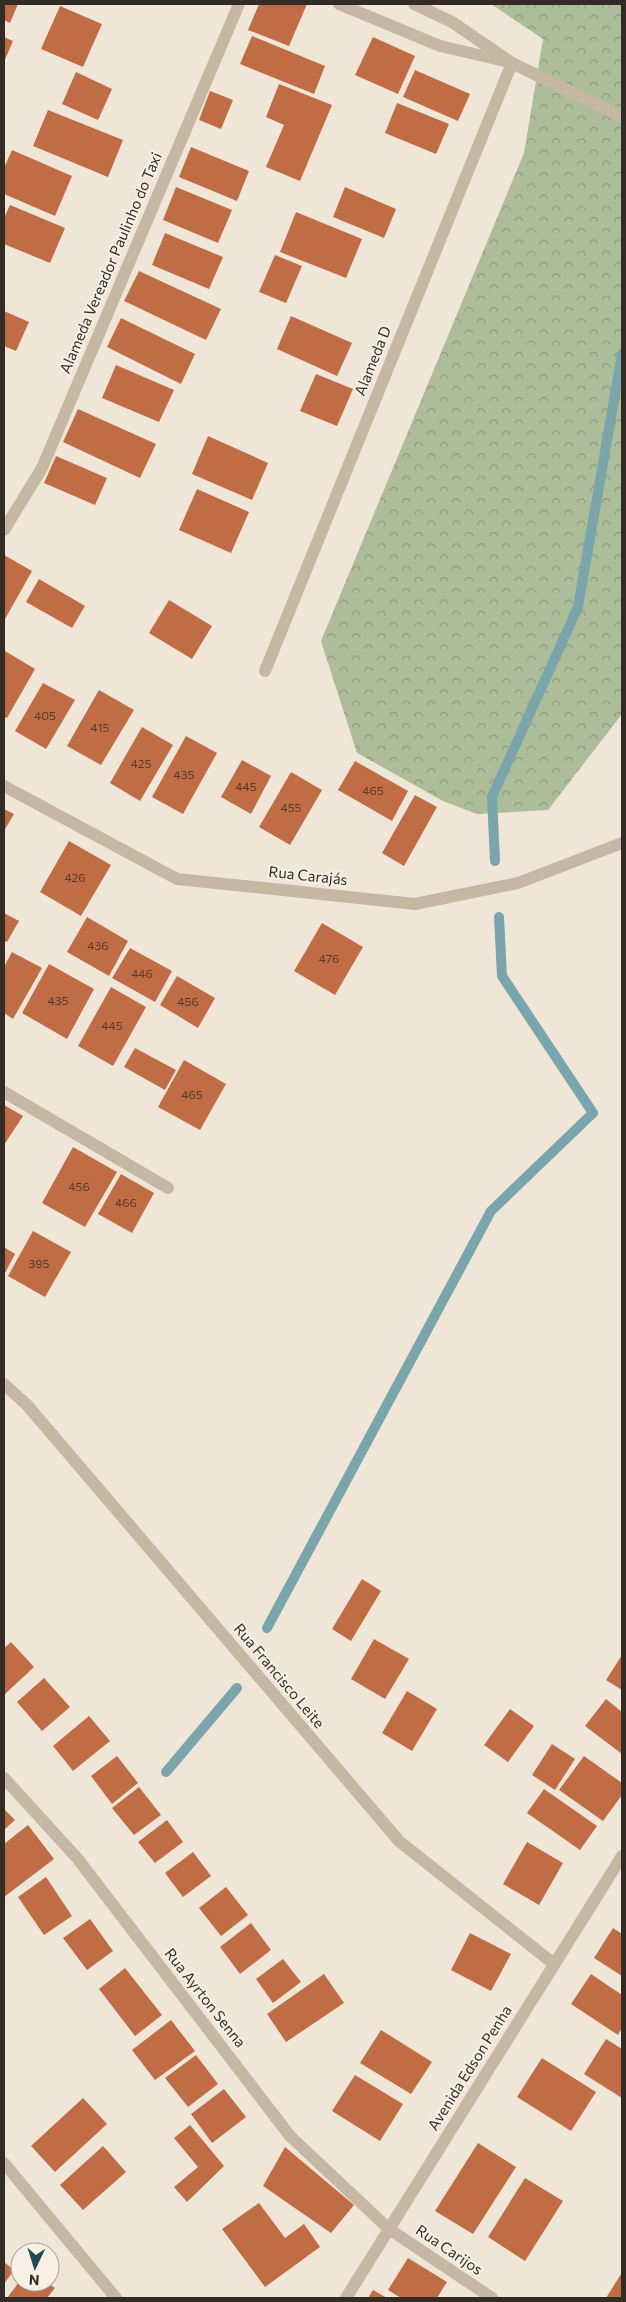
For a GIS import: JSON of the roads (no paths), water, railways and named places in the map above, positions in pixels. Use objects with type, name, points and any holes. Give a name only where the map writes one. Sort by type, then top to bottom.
[{"type":"street","name":"Alameda Vereador Paulinho do Taxi","points":[[4,530],[42,468],[239,4]]},
{"type":"street","points":[[338,4],[440,46],[512,63]]},
{"type":"street","points":[[414,4],[452,22],[512,63],[622,117]]},
{"type":"street","name":"Alameda D","points":[[265,671],[512,63]]},
{"type":"street","name":"Rua Carajás","points":[[4,786],[177,878],[415,904],[518,883],[622,843]]},
{"type":"street","points":[[4,1092],[168,1188]]},
{"type":"street","name":"Rua Francisco Leite","points":[[4,1384],[27,1406],[398,1841],[554,1964]]},
{"type":"street","name":"Rua Ayrton Senna","points":[[4,1778],[77,1858],[290,2136],[389,2229]]},
{"type":"street","name":"Avenida Edson Penha","points":[[346,2298],[622,1856]]},
{"type":"street","points":[[4,2163],[116,2298]]},
{"type":"street","name":"Rua Carijos","points":[[389,2229],[492,2298]]},
{"type":"waterway","points":[[495,861],[492,797],[578,607],[622,354]]},
{"type":"waterway","points":[[267,1628],[491,1211],[593,1113],[502,976],[499,917]]},
{"type":"waterway","points":[[166,1772],[237,1688]]}]
